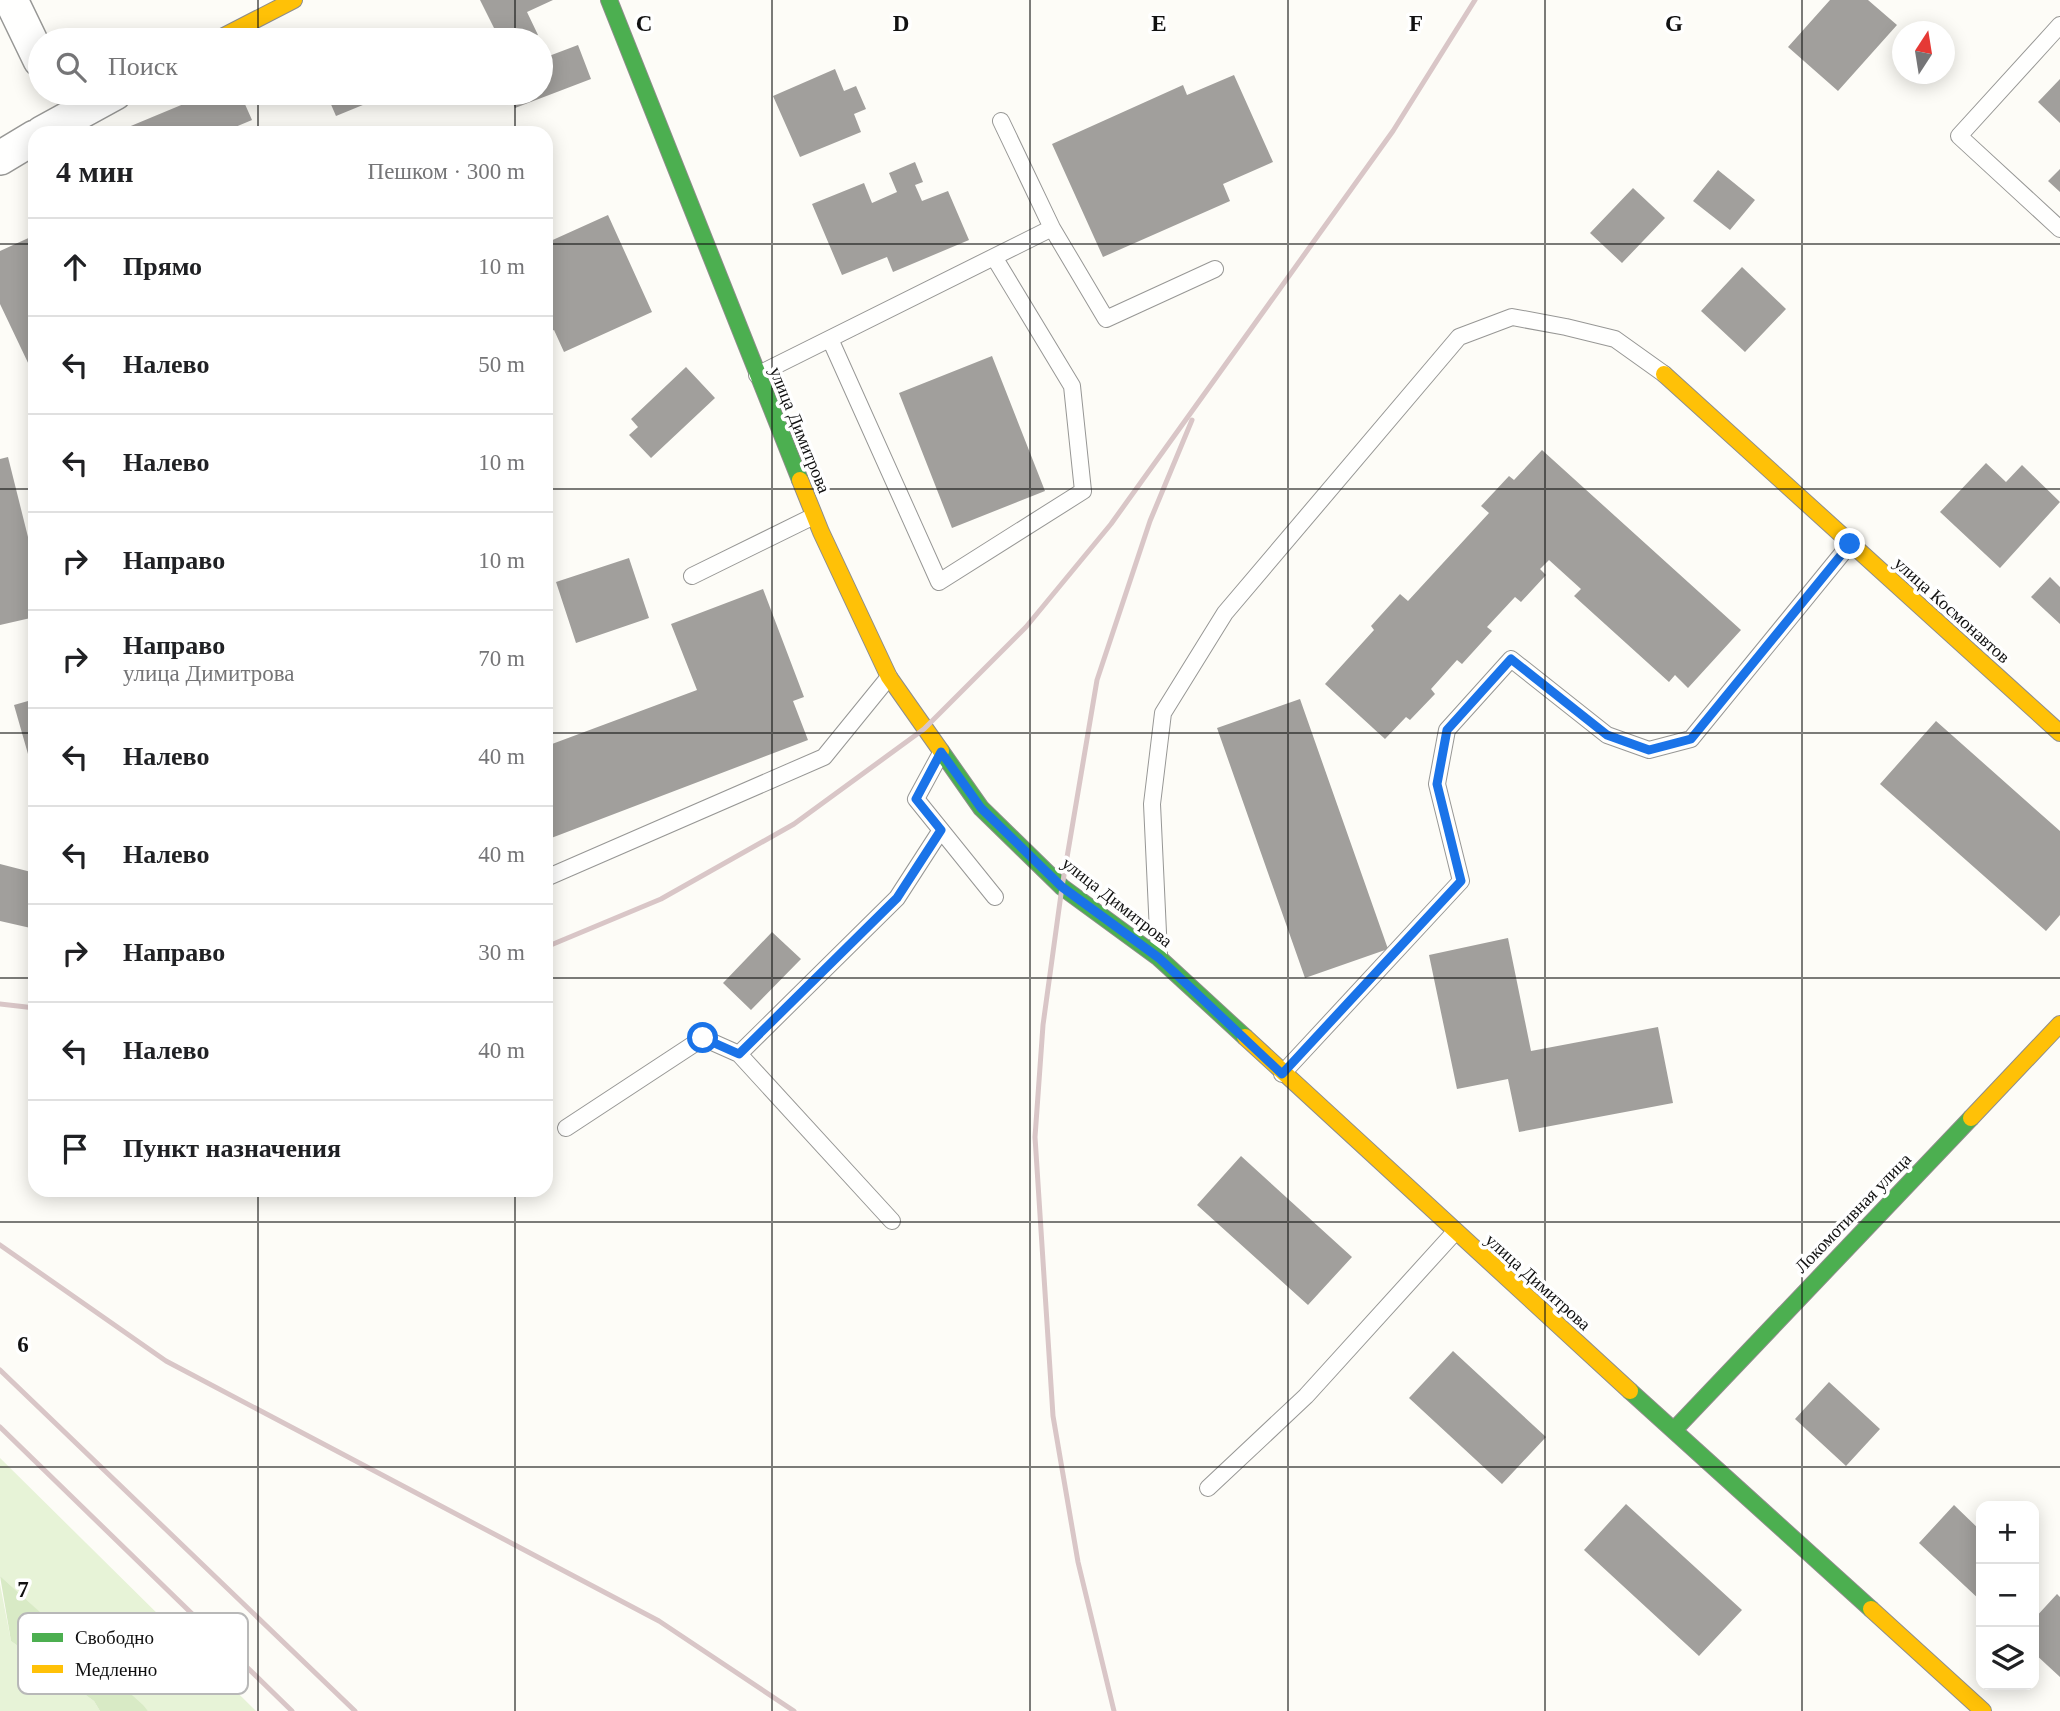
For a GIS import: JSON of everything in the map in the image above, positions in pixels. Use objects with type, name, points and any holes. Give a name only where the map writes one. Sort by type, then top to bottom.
[{"type":"street","points":[[11,0],[28,35]]},
{"type":"street","points":[[239,28],[293,0]]},
{"type":"street","name":"улица Димитрова","points":[[609,0],[814,516],[889,677],[981,808],[1062,887],[1159,958],[1455,1233],[1983,1711]]},
{"type":"street","points":[[60,119],[90,105]]},
{"type":"street","points":[[0,158],[28,141]]},
{"type":"street","name":"улица Космонавтов","points":[[1664,374],[2060,733]]},
{"type":"street","name":"Локомотивная улица","points":[[1674,1430],[2060,1024]]},
{"type":"lane","points":[[2060,25],[1959,136],[2060,229]]},
{"type":"lane","points":[[1001,121],[1052,228],[1106,318],[1214,269]]},
{"type":"lane","points":[[757,376],[1052,228]]},
{"type":"lane","points":[[830,339],[939,582],[1083,491],[1072,386],[994,257]]},
{"type":"lane","points":[[1159,958],[1152,804],[1163,713],[1225,613],[1459,337],[1512,317],[1615,339],[1664,374]]},
{"type":"lane","points":[[692,576],[814,516]]},
{"type":"lane","points":[[1282,1074],[1461,881],[1437,784],[1447,730],[1511,659],[1607,735],[1649,750],[1691,739],[1850,544]]},
{"type":"lane","points":[[553,874],[824,757],[889,677]]},
{"type":"lane","points":[[941,752],[916,799],[995,897]]},
{"type":"lane","points":[[739,1054],[897,898],[941,830]]},
{"type":"lane","points":[[566,1128],[703,1038],[739,1054],[892,1221]]},
{"type":"lane","points":[[1208,1488],[1306,1396],[1455,1233]]},
{"type":"green space","points":[[0,1458],[157,1613],[41,1613],[0,1576]]},
{"type":"green space","points":[[0,1576],[41,1613],[18,1613],[18,1646],[11,1641]]},
{"type":"green space","points":[[0,1584],[11,1641],[18,1646],[18,1694],[84,1694],[94,1701],[100,1711],[0,1711]]},
{"type":"green space","points":[[84,1694],[131,1694],[148,1711],[100,1711],[94,1701]]},
{"type":"green space","points":[[129,1694],[239,1694],[256,1711],[148,1711]]},
{"type":"building","points":[[480,0],[553,0],[527,12],[535,28],[494,28]]},
{"type":"building","points":[[1830,0],[1868,0],[1892,21],[1892,31],[1838,91],[1788,47]]},
{"type":"building","points":[[578,45],[591,79],[553,94],[553,54]]},
{"type":"building","points":[[835,69],[844,91],[856,86],[866,109],[854,114],[861,132],[800,157],[773,96]]},
{"type":"building","points":[[1234,75],[1273,162],[1223,184],[1230,201],[1103,257],[1052,144],[1183,85],[1187,95]]},
{"type":"building","points":[[2060,79],[2060,123],[2038,102]]},
{"type":"building","points":[[181,105],[245,105],[252,120],[238,126],[131,126]]},
{"type":"building","points":[[331,105],[363,105],[336,116]]},
{"type":"building","points":[[915,162],[923,182],[915,185],[922,201],[948,191],[969,240],[893,272],[887,257],[842,275],[812,204],[864,183],[872,203],[897,192],[889,173]]},
{"type":"building","points":[[2060,169],[2060,192],[2048,181]]},
{"type":"building","points":[[1718,170],[1755,200],[1730,230],[1693,201]]},
{"type":"building","points":[[1633,188],[1665,218],[1622,263],[1590,233]]},
{"type":"building","points":[[608,215],[652,312],[564,352],[553,330],[553,240]]},
{"type":"building","points":[[28,238],[28,363],[0,304],[0,251]]},
{"type":"building","points":[[1742,267],[1786,309],[1745,352],[1701,311]]},
{"type":"building","points":[[992,356],[1045,491],[952,528],[899,393]]},
{"type":"building","points":[[686,367],[715,398],[651,458],[629,435],[638,427],[631,419]]},
{"type":"building","points":[[1542,450],[1741,630],[1688,688],[1675,675],[1669,682],[1574,596],[1581,589],[1549,560],[1540,569],[1546,575],[1521,602],[1515,597],[1487,627],[1492,631],[1462,664],[1457,660],[1431,689],[1435,694],[1410,720],[1406,717],[1385,739],[1325,684],[1374,630],[1371,626],[1400,594],[1408,601],[1489,513],[1481,506],[1509,476],[1514,480]]},
{"type":"building","points":[[8,457],[28,537],[28,619],[0,625],[0,459]]},
{"type":"building","points":[[1986,463],[2006,482],[2022,465],[2060,502],[2000,568],[1940,512]]},
{"type":"building","points":[[629,558],[649,618],[576,643],[556,582]]},
{"type":"building","points":[[2050,577],[2060,587],[2060,624],[2031,597]]},
{"type":"building","points":[[763,589],[804,697],[793,701],[808,740],[553,837],[553,744],[697,690],[671,624]]},
{"type":"building","points":[[1300,699],[1388,949],[1305,978],[1217,728]]},
{"type":"building","points":[[28,701],[28,754],[14,705]]},
{"type":"building","points":[[1936,721],[2060,831],[2060,915],[2046,931],[1880,784]]},
{"type":"building","points":[[0,864],[28,871],[28,927],[0,921]]},
{"type":"building","points":[[772,932],[801,959],[751,1010],[723,983]]},
{"type":"building","points":[[1508,938],[1531,1051],[1658,1027],[1673,1103],[1519,1132],[1508,1079],[1457,1089],[1429,955]]},
{"type":"building","points":[[1241,1156],[1352,1257],[1308,1305],[1197,1205]]},
{"type":"building","points":[[1453,1351],[1546,1437],[1502,1484],[1409,1398]]},
{"type":"building","points":[[1829,1382],[1880,1429],[1846,1466],[1795,1419]]},
{"type":"building","points":[[1626,1504],[1742,1610],[1699,1656],[1584,1550]]},
{"type":"building","points":[[1954,1505],[1976,1526],[1976,1596],[1919,1543]]},
{"type":"building","points":[[2057,1594],[2060,1597],[2060,1677],[2039,1658],[2039,1614]]},
{"type":"railway","points":[[553,944],[661,899],[794,824],[924,729],[1026,627],[1111,524],[1393,131],[1475,0]]},
{"type":"railway","points":[[1114,1711],[1078,1562],[1053,1416],[1035,1137],[1043,1025],[1062,887],[1097,680],[1150,521],[1192,420]]},
{"type":"railway","points":[[0,1004],[28,1007]]},
{"type":"railway","points":[[0,1245],[166,1361],[659,1621],[794,1711]]},
{"type":"railway","points":[[0,1370],[355,1711]]},
{"type":"railway","points":[[0,1427],[191,1613]]},
{"type":"railway","points":[[248,1668],[292,1711]]},
{"type":"traffic: fast","points":[[609,0],[800,480]]},
{"type":"traffic: fast","points":[[941,751],[981,808],[1062,887],[1159,958],[1245,1037]]},
{"type":"traffic: fast","points":[[1674,1430],[1971,1118]]},
{"type":"traffic: fast","points":[[1630,1391],[1871,1609]]},
{"type":"traffic: slow","points":[[239,28],[294,0]]},
{"type":"traffic: slow","points":[[1664,374],[2060,733]]},
{"type":"traffic: slow","points":[[800,480],[821,532],[889,677],[941,751]]},
{"type":"traffic: slow","points":[[1971,1118],[2060,1024]]},
{"type":"traffic: slow","points":[[1245,1037],[1630,1391]]},
{"type":"traffic: slow","points":[[1871,1609],[1983,1711]]},
{"type":"route","points":[[703,1038],[739,1054],[897,898],[941,830],[916,799],[941,752],[981,808],[1062,887],[1159,958],[1282,1074],[1461,881],[1437,784],[1447,730],[1511,659],[1607,735],[1649,750],[1691,739],[1850,544]]}]
